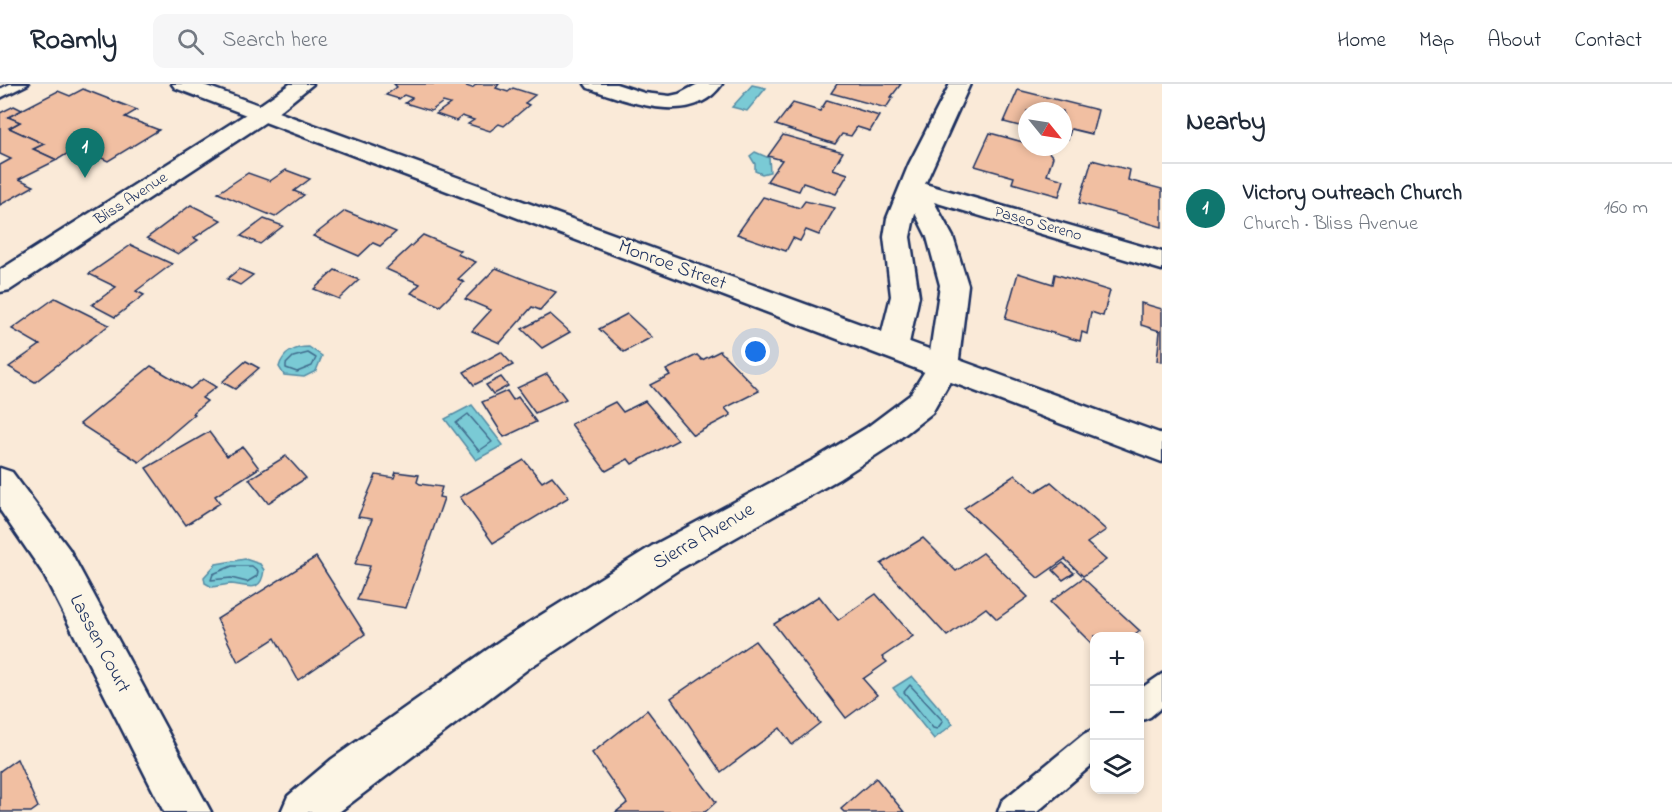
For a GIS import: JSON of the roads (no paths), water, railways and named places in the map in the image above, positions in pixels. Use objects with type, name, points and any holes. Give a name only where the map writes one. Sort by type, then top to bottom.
[{"type":"street","name":"Monroe Street","points":[[182,84],[1162,448]]},
{"type":"street","name":"Bliss Avenue","points":[[5,275],[262,114],[303,84]]},
{"type":"street","points":[[595,84],[664,103],[694,98],[712,84]]},
{"type":"street","points":[[893,348],[904,296],[897,237],[900,218],[914,188],[921,164],[960,84]]},
{"type":"street","name":"Paseo Sereno","points":[[914,188],[1162,261]]},
{"type":"street","name":"Sierra Avenue","points":[[304,812],[348,775],[514,654],[665,558],[878,437],[921,404],[943,367],[954,285],[940,237],[914,188]]},
{"type":"street","name":"Lassen Court","points":[[0,482],[56,561],[188,812]]},
{"type":"lane","points":[[0,94],[21,84]]},
{"type":"lane","points":[[1144,703],[1162,688]]},
{"type":"lane","points":[[1013,812],[1090,748]]},
{"type":"water","points":[[752,85],[766,88],[747,111],[732,107]]},
{"type":"water","points":[[755,152],[769,158],[770,172],[762,174],[755,171],[755,164],[750,156]]},
{"type":"water","points":[[309,347],[322,356],[316,371],[304,377],[284,375],[279,367],[287,354],[295,349]]},
{"type":"water","points":[[472,405],[503,445],[476,460],[445,419]]},
{"type":"water","points":[[245,559],[260,564],[264,570],[260,583],[256,586],[231,584],[212,587],[205,583],[204,577],[216,564]]},
{"type":"water","points":[[912,676],[953,724],[934,739],[893,688]]},
{"type":"place","name":"Victory Outreach Church","points":[[85,178]]}]
